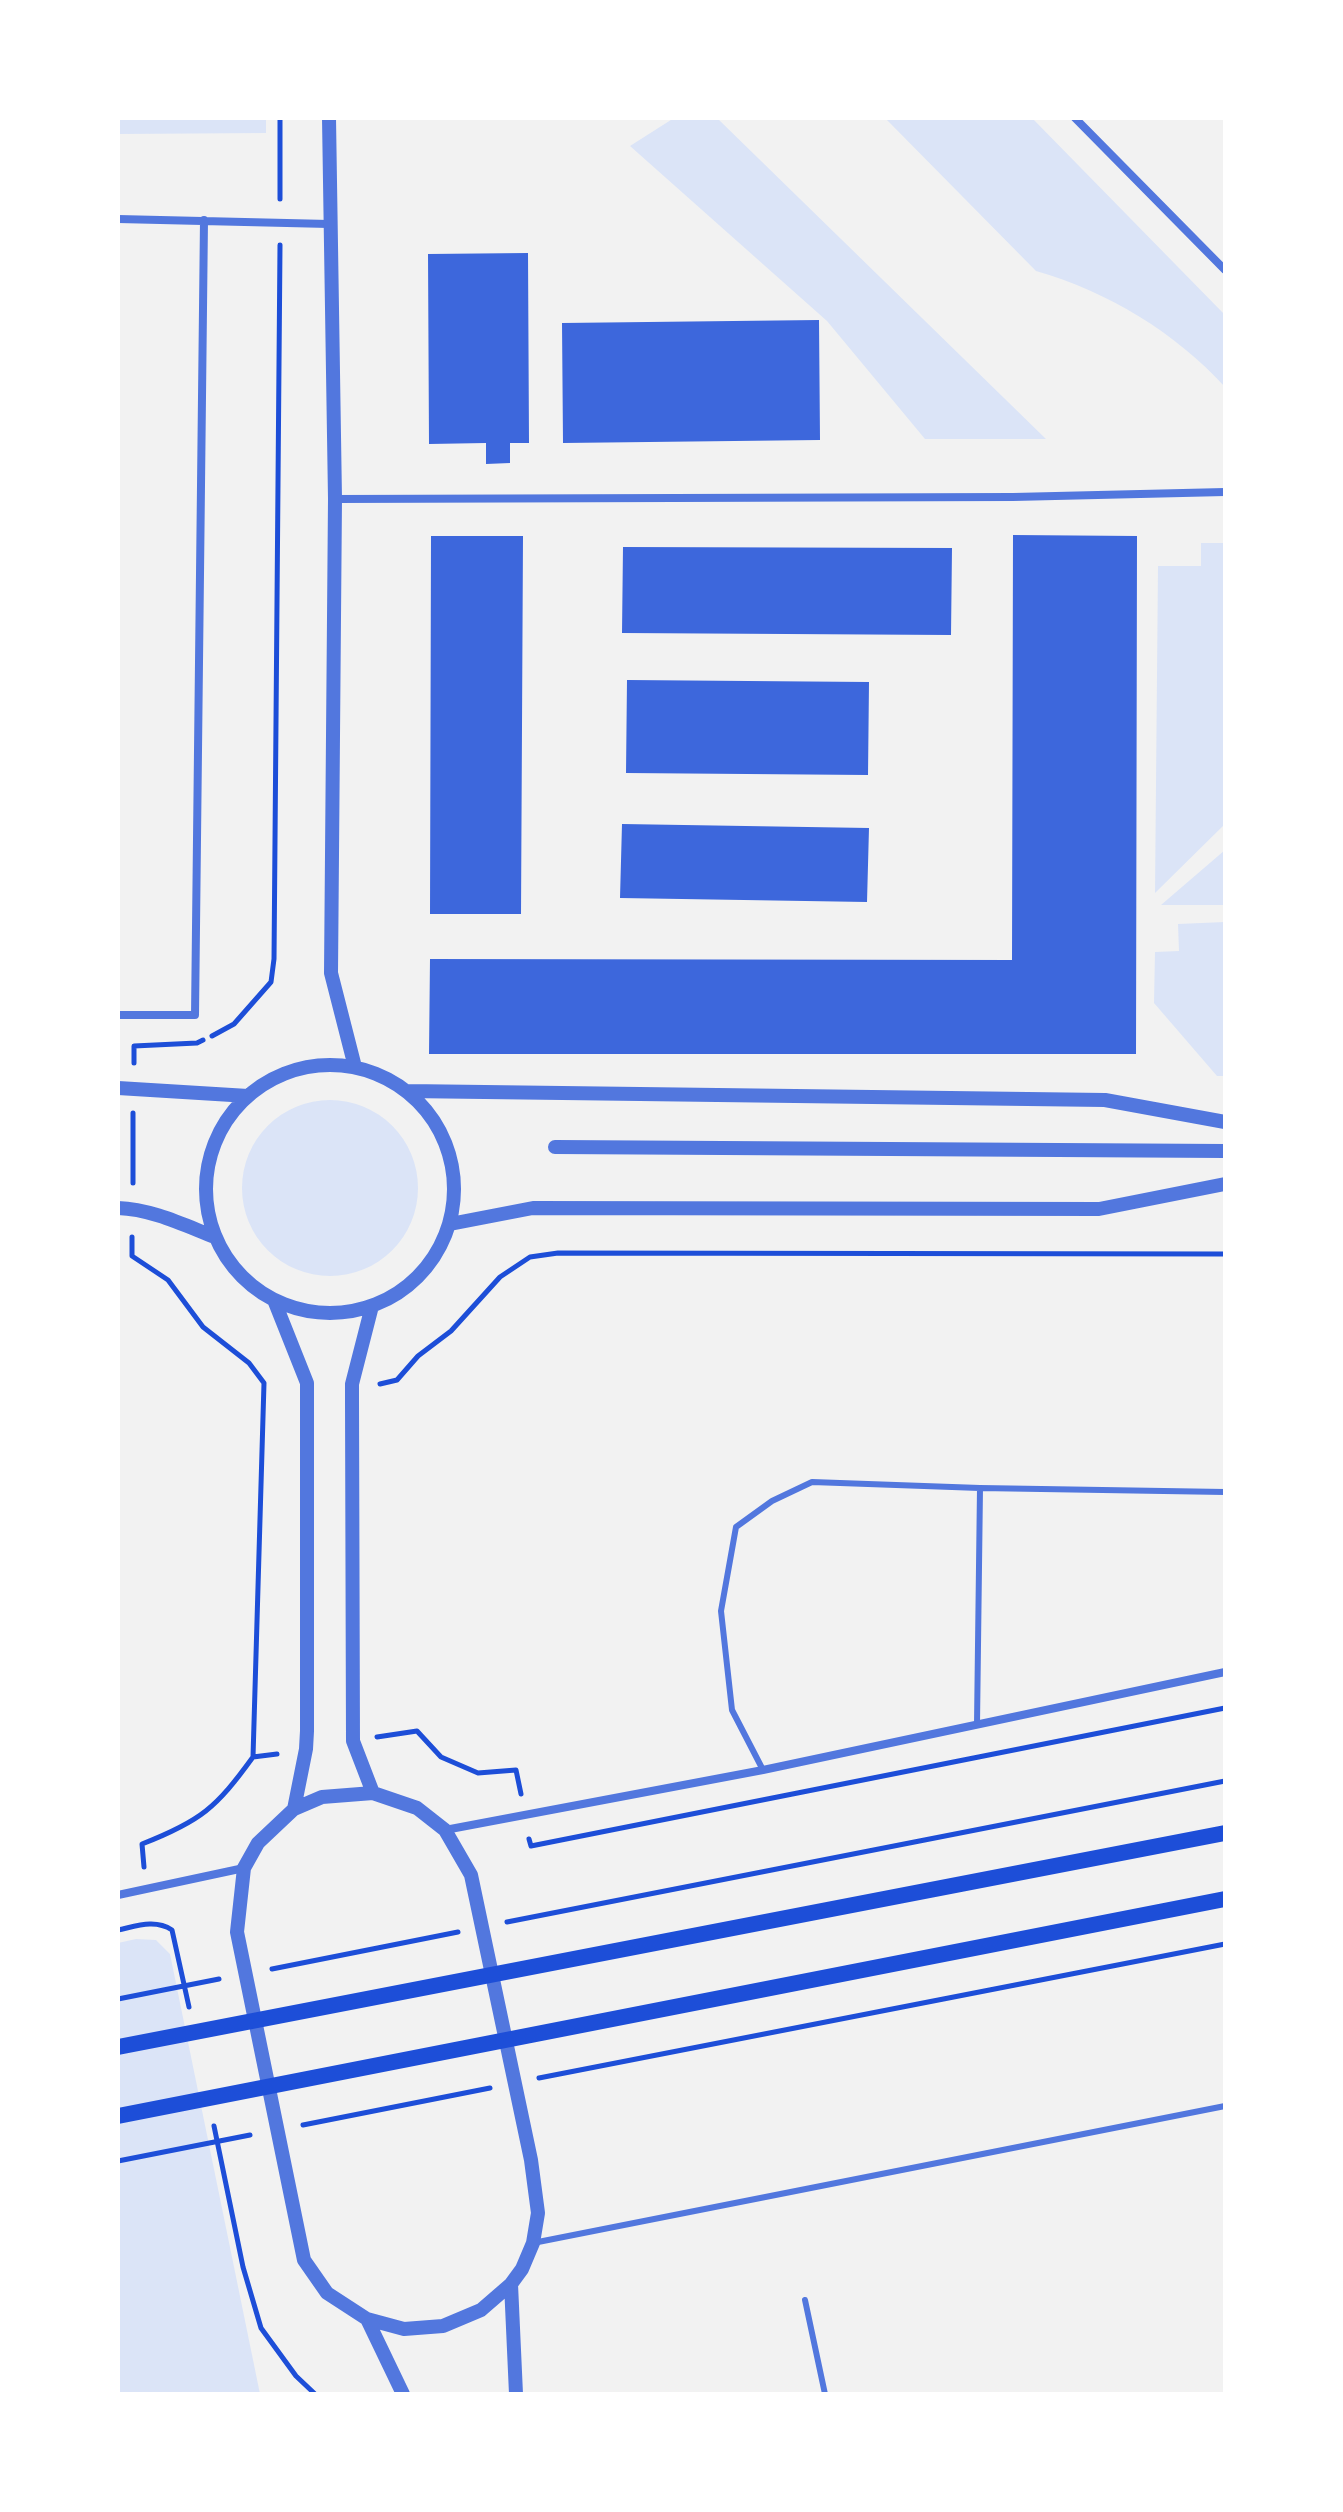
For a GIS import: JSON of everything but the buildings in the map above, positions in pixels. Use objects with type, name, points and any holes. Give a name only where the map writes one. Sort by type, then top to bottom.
[{"type":"main road","points":[[118,2047],[1225,1833]]},
{"type":"main road","points":[[118,2116],[1225,1899]]},
{"type":"street","points":[[329,118],[335,499],[331,973],[355,1067]]},
{"type":"street","points":[[1075,118],[1225,270]]},
{"type":"street","points":[[118,219],[329,224]]},
{"type":"street","points":[[118,1015],[195,1015],[204,220]]},
{"type":"street","points":[[335,499],[1013,497],[1225,492]]},
{"type":"street","points":[[317,1065],[355,1067],[383,1076],[407,1091],[439,1128],[454,1175],[450,1224],[433,1259],[406,1287],[372,1306],[322,1313],[274,1300],[249,1284],[229,1263],[215,1237],[206,1199],[208,1161],[223,1125],[248,1096],[280,1075],[317,1065]]},
{"type":"street","points":[[118,1088],[248,1096]]},
{"type":"street","points":[[407,1091],[1105,1100],[1225,1122]]},
{"type":"street","points":[[555,1147],[1225,1151]]},
{"type":"street","points":[[450,1224],[533,1208],[1099,1209],[1224,1187]]},
{"type":"street","points":[[118,1208],[145,1212],[215,1237]]},
{"type":"street","points":[[274,1300],[307,1383],[307,1731],[294,1809]]},
{"type":"street","points":[[372,1306],[352,1384],[352,1478],[353,1741],[373,1793]]},
{"type":"street","points":[[445,1830],[763,1770],[1225,1672]]},
{"type":"street","points":[[373,1793],[417,1808],[445,1830],[471,1875],[531,2160],[538,2213],[533,2243],[522,2269],[511,2284],[481,2310],[443,2326],[404,2329],[367,2319],[327,2293],[304,2260],[237,1932],[244,1868],[258,1843],[294,1809],[322,1797],[373,1793]]},
{"type":"street","points":[[118,1895],[244,1868]]},
{"type":"street","points":[[511,2284],[516,2394]]},
{"type":"street","points":[[367,2319],[403,2394]]},
{"type":"lane","points":[[763,1770],[732,1710],[721,1611],[736,1527],[772,1501],[812,1482],[1225,1492]]},
{"type":"lane","points":[[977,1724],[980,1488]]},
{"type":"lane","points":[[533,2243],[1225,2106]]},
{"type":"lane","points":[[805,2300],[825,2394]]},
{"type":"path","points":[[280,118],[280,186]]},
{"type":"path","points":[[133,1071],[134,1046],[197,1043],[234,1024],[271,982],[274,959],[280,249]]},
{"type":"path","points":[[133,1105],[133,1190]]},
{"type":"path","points":[[132,1231],[132,1256],[168,1280],[203,1327],[249,1363],[264,1383],[253,1757],[232,1786],[206,1813],[180,1829],[142,1844],[144,1867]]},
{"type":"path","points":[[371,1384],[397,1380],[418,1356],[451,1331],[500,1277],[530,1257],[558,1253],[1225,1254]]},
{"type":"path","points":[[531,1846],[1225,1708]]},
{"type":"path","points":[[392,1735],[417,1731],[441,1757],[478,1773],[516,1770],[520,1791]]},
{"type":"path","points":[[253,1757],[277,1754]]},
{"type":"path","points":[[492,1925],[1225,1781]]},
{"type":"path","points":[[147,1914],[148,1924]]},
{"type":"path","points":[[118,1930],[148,1924],[163,1925],[172,1930],[191,2017]]},
{"type":"path","points":[[258,1971],[461,1931]]},
{"type":"path","points":[[539,2078],[1225,1944]]},
{"type":"path","points":[[118,1999],[227,1978]]},
{"type":"path","points":[[290,2127],[492,2088]]},
{"type":"path","points":[[211,2111],[243,2267],[261,2328],[296,2376],[315,2394]]},
{"type":"path","points":[[118,2161],[258,2133]]},
{"type":"shaded area","points":[[118,118],[266,118],[266,133],[118,134]]},
{"type":"shaded area","points":[[674,118],[717,118],[1046,439],[925,439],[827,321],[630,146]]},
{"type":"shaded area","points":[[885,118],[1032,118],[1225,315],[1225,387],[1185,349],[1139,316],[1089,290],[1036,271]]},
{"type":"shaded area","points":[[1201,543],[1225,543],[1225,824],[1155,893],[1158,566],[1201,566]]},
{"type":"shaded area","points":[[1225,850],[1225,905],[1161,905]]},
{"type":"shaded area","points":[[1225,922],[1225,1076],[1217,1076],[1154,1003],[1155,952],[1179,951],[1178,924]]},
{"type":"shaded area","points":[[330,1100],[364,1107],[392,1126],[411,1154],[418,1188],[411,1222],[392,1250],[364,1269],[330,1276],[296,1269],[268,1250],[249,1222],[242,1188],[249,1154],[268,1126],[296,1107]]},
{"type":"shaded area","points":[[136,1939],[156,1940],[170,1954],[260,2394],[118,2394],[118,1943]]}]
